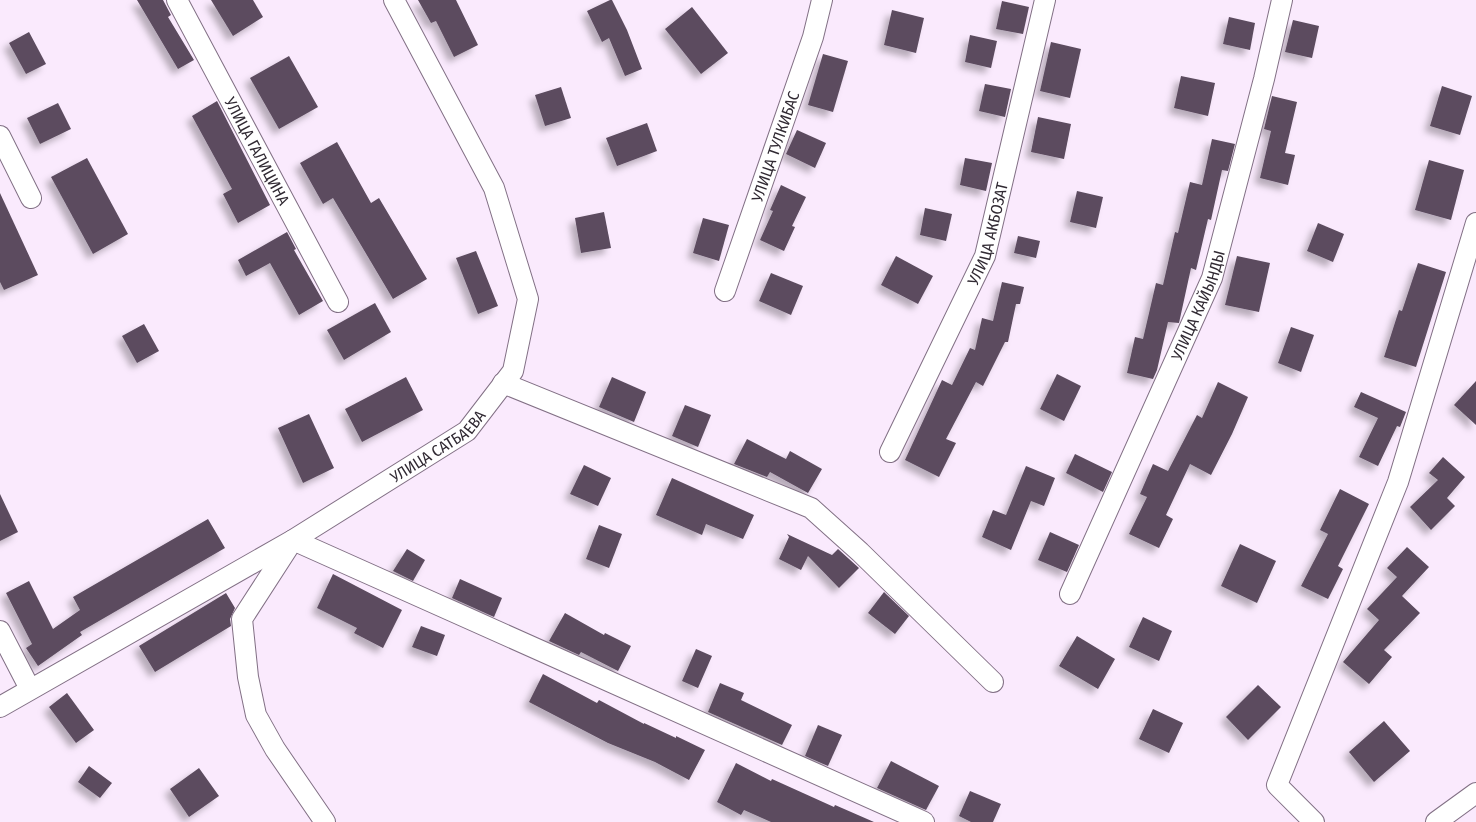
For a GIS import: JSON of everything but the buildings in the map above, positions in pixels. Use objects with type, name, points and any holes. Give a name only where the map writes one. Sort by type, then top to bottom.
[{"type":"street","name":"УЛИЦА ГАЛИЦИНА","points":[[177,0],[338,302]]},
{"type":"street","name":"УЛИЦА САТБАЕВА","points":[[0,707],[293,540],[468,431],[513,371],[528,299],[494,188],[394,0]]},
{"type":"street","name":"УЛИЦА ТУЛКИБАС","points":[[725,291],[813,37],[822,0]]},
{"type":"street","name":"УЛИЦА АКБОЗАТ","points":[[890,452],[985,256],[1045,0]]},
{"type":"street","name":"УЛИЦА КАЙЫНДЫ","points":[[1070,594],[1212,278],[1264,79],[1282,0]]},
{"type":"street","points":[[0,136],[31,198]]},
{"type":"street","points":[[1314,822],[1277,785],[1398,482],[1476,223]]},
{"type":"street","points":[[504,383],[811,508],[860,552],[993,682]]},
{"type":"street","points":[[326,822],[275,749],[256,715],[247,666],[242,619],[293,540],[924,822]]},
{"type":"street","points":[[0,631],[30,689]]},
{"type":"street","points":[[1436,822],[1476,793]]}]
